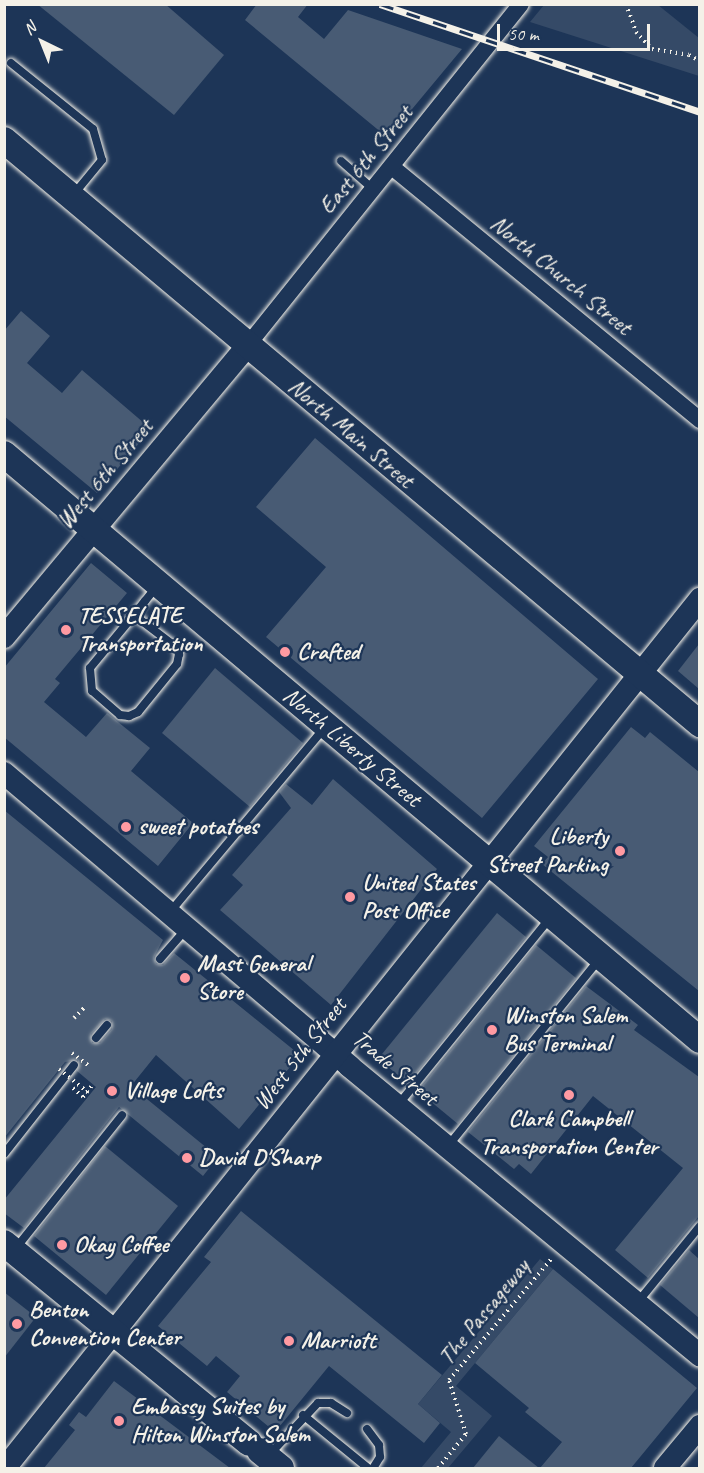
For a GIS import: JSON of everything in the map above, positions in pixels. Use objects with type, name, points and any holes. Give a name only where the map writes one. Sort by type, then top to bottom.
[{"type":"main road","name":"North Main Street","points":[[4,140],[699,724]]},
{"type":"main road","name":"North Liberty Street","points":[[4,454],[699,1040]]},
{"type":"main road","points":[[9,1247],[264,1455]]},
{"type":"street","name":"East 6th Street","points":[[247,346],[393,167],[521,4]]},
{"type":"street","name":"North Church Street","points":[[393,167],[699,420]]},
{"type":"street","name":"West 6th Street","points":[[4,637],[247,346]]},
{"type":"street","name":"West 5th Street","points":[[6,1468],[334,1053],[699,599]]},
{"type":"street","name":"Trade Street","points":[[4,773],[334,1053],[699,1355]]},
{"type":"street","points":[[665,1468],[699,1426]]},
{"type":"lane","points":[[11,63],[93,129],[102,160],[71,197]]},
{"type":"lane","points":[[341,161],[373,189]]},
{"type":"lane","points":[[134,615],[176,647],[178,654],[171,672],[138,712],[129,716],[120,715],[92,692],[89,680],[90,668],[159,584]]},
{"type":"lane","points":[[169,913],[327,726]]},
{"type":"lane","points":[[398,1106],[552,916]]},
{"type":"lane","points":[[160,959],[187,928]]},
{"type":"lane","points":[[447,1146],[600,957]]},
{"type":"lane","points":[[96,1038],[104,1028]]},
{"type":"lane","points":[[4,1154],[74,1065]]},
{"type":"lane","points":[[9,1247],[122,1115]]},
{"type":"lane","points":[[637,1303],[699,1226]]},
{"type":"lane","points":[[264,1455],[303,1414],[318,1403],[331,1403],[347,1413]]},
{"type":"lane","points":[[303,1414],[368,1468]]},
{"type":"lane","points":[[367,1429],[379,1445],[380,1457],[373,1468]]},
{"type":"path","points":[[626,4],[636,32],[652,49],[689,55],[699,61]]},
{"type":"path","points":[[74,1018],[85,1007]]},
{"type":"path","points":[[74,1065],[96,1038]]},
{"type":"path","points":[[72,1053],[88,1065]]},
{"type":"path","points":[[59,1069],[88,1093]]},
{"type":"path","points":[[80,1095],[88,1093],[93,1084]]},
{"type":"path","name":"The Passageway","points":[[438,1468],[466,1434],[449,1380],[564,1243]]},
{"type":"shaded area","points":[[544,5],[658,5],[699,38],[699,76],[530,22]]},
{"type":"shaded area","points":[[540,1259],[553,1269],[456,1386],[492,1416],[448,1468],[421,1468],[451,1432],[418,1404]]},
{"type":"building","points":[[37,4],[165,4],[224,55],[174,115]]},
{"type":"building","points":[[257,4],[308,4],[298,17],[324,39],[348,10],[462,49],[388,138],[245,20]]},
{"type":"building","points":[[21,311],[50,336],[27,363],[62,393],[82,370],[151,429],[97,493],[4,416],[4,331]]},
{"type":"building","points":[[315,438],[598,679],[482,818],[266,637],[326,567],[256,507]]},
{"type":"building","points":[[91,563],[127,593],[55,679],[60,683],[44,702],[86,737],[107,713],[150,748],[131,771],[193,823],[158,866],[4,737],[4,668]]},
{"type":"building","points":[[699,644],[699,689],[678,671]]},
{"type":"building","points":[[215,668],[303,743],[250,807],[162,733]]},
{"type":"building","name":"Liberty Street Parking","points":[[631,727],[645,738],[650,732],[699,772],[699,991],[542,864],[548,857],[534,846]]},
{"type":"building","points":[[333,779],[437,869],[331,1005],[220,910],[243,885],[232,875],[291,808],[279,792],[286,784],[312,805]]},
{"type":"building","points":[[4,810],[163,940],[154,957],[156,964],[163,965],[174,953],[300,1055],[239,1129],[156,1055],[131,1086],[218,1157],[203,1176],[119,1107],[24,1228],[4,1213],[4,1200],[96,1087],[77,1071],[78,1060],[65,1062],[4,1138]],"holes":[[[105,1019],[112,1021],[112,1029],[100,1043],[92,1043],[91,1034]]]},
{"type":"building","points":[[497,913],[526,937],[408,1083],[378,1059]]},
{"type":"building","points":[[536,945],[576,978],[458,1124],[418,1091]]},
{"type":"building","points":[[586,986],[638,1025],[634,1030],[699,1077],[699,1216],[648,1278],[615,1250],[683,1168],[593,1096],[531,1174],[519,1164],[514,1169],[468,1132]]},
{"type":"building","points":[[105,1146],[178,1206],[106,1295],[34,1236]]},
{"type":"building","name":"Marriott","points":[[241,1211],[442,1375],[418,1404],[440,1423],[424,1443],[329,1366],[275,1432],[227,1392],[240,1376],[216,1356],[207,1366],[158,1326],[211,1262],[204,1257]]},
{"type":"building","points":[[689,1250],[699,1259],[699,1318],[660,1285]]},
{"type":"building","points":[[553,1269],[697,1388],[631,1468],[540,1468],[562,1442],[525,1412],[529,1408],[475,1363]]},
{"type":"building","name":"Benton Convention Center","points":[[4,1292],[36,1317],[4,1358]]},
{"type":"building","name":"Embassy Suites by Hilton Winston Salem","points":[[114,1381],[230,1468],[44,1468],[75,1430],[69,1425],[79,1412],[86,1417]]},
{"type":"building","points":[[499,1436],[539,1468],[473,1468]]},
{"type":"railway","points":[[380,4],[700,112]]},
{"type":"place","name":"TESSELATE Transportation","points":[[66,630]]},
{"type":"place","name":"Crafted","points":[[285,652]]},
{"type":"place","name":"sweet potatoes","points":[[126,827]]},
{"type":"place","name":"Liberty Street Parking","points":[[620,851]]},
{"type":"place","name":"United States Post Office","points":[[350,897]]},
{"type":"place","name":"Mast General Store","points":[[185,978]]},
{"type":"place","name":"Winston Salem Bus Terminal","points":[[492,1030]]},
{"type":"place","name":"Village Lofts","points":[[112,1091]]},
{"type":"place","name":"Clark Campbell Transporation Center","points":[[569,1095]]},
{"type":"place","name":"David D'Sharp","points":[[187,1158]]},
{"type":"place","name":"Okay Coffee","points":[[62,1245]]},
{"type":"place","name":"Benton Convention Center","points":[[17,1324]]},
{"type":"place","name":"Marriott","points":[[289,1341]]},
{"type":"place","name":"Embassy Suites by Hilton Winston Salem","points":[[119,1421]]}]
